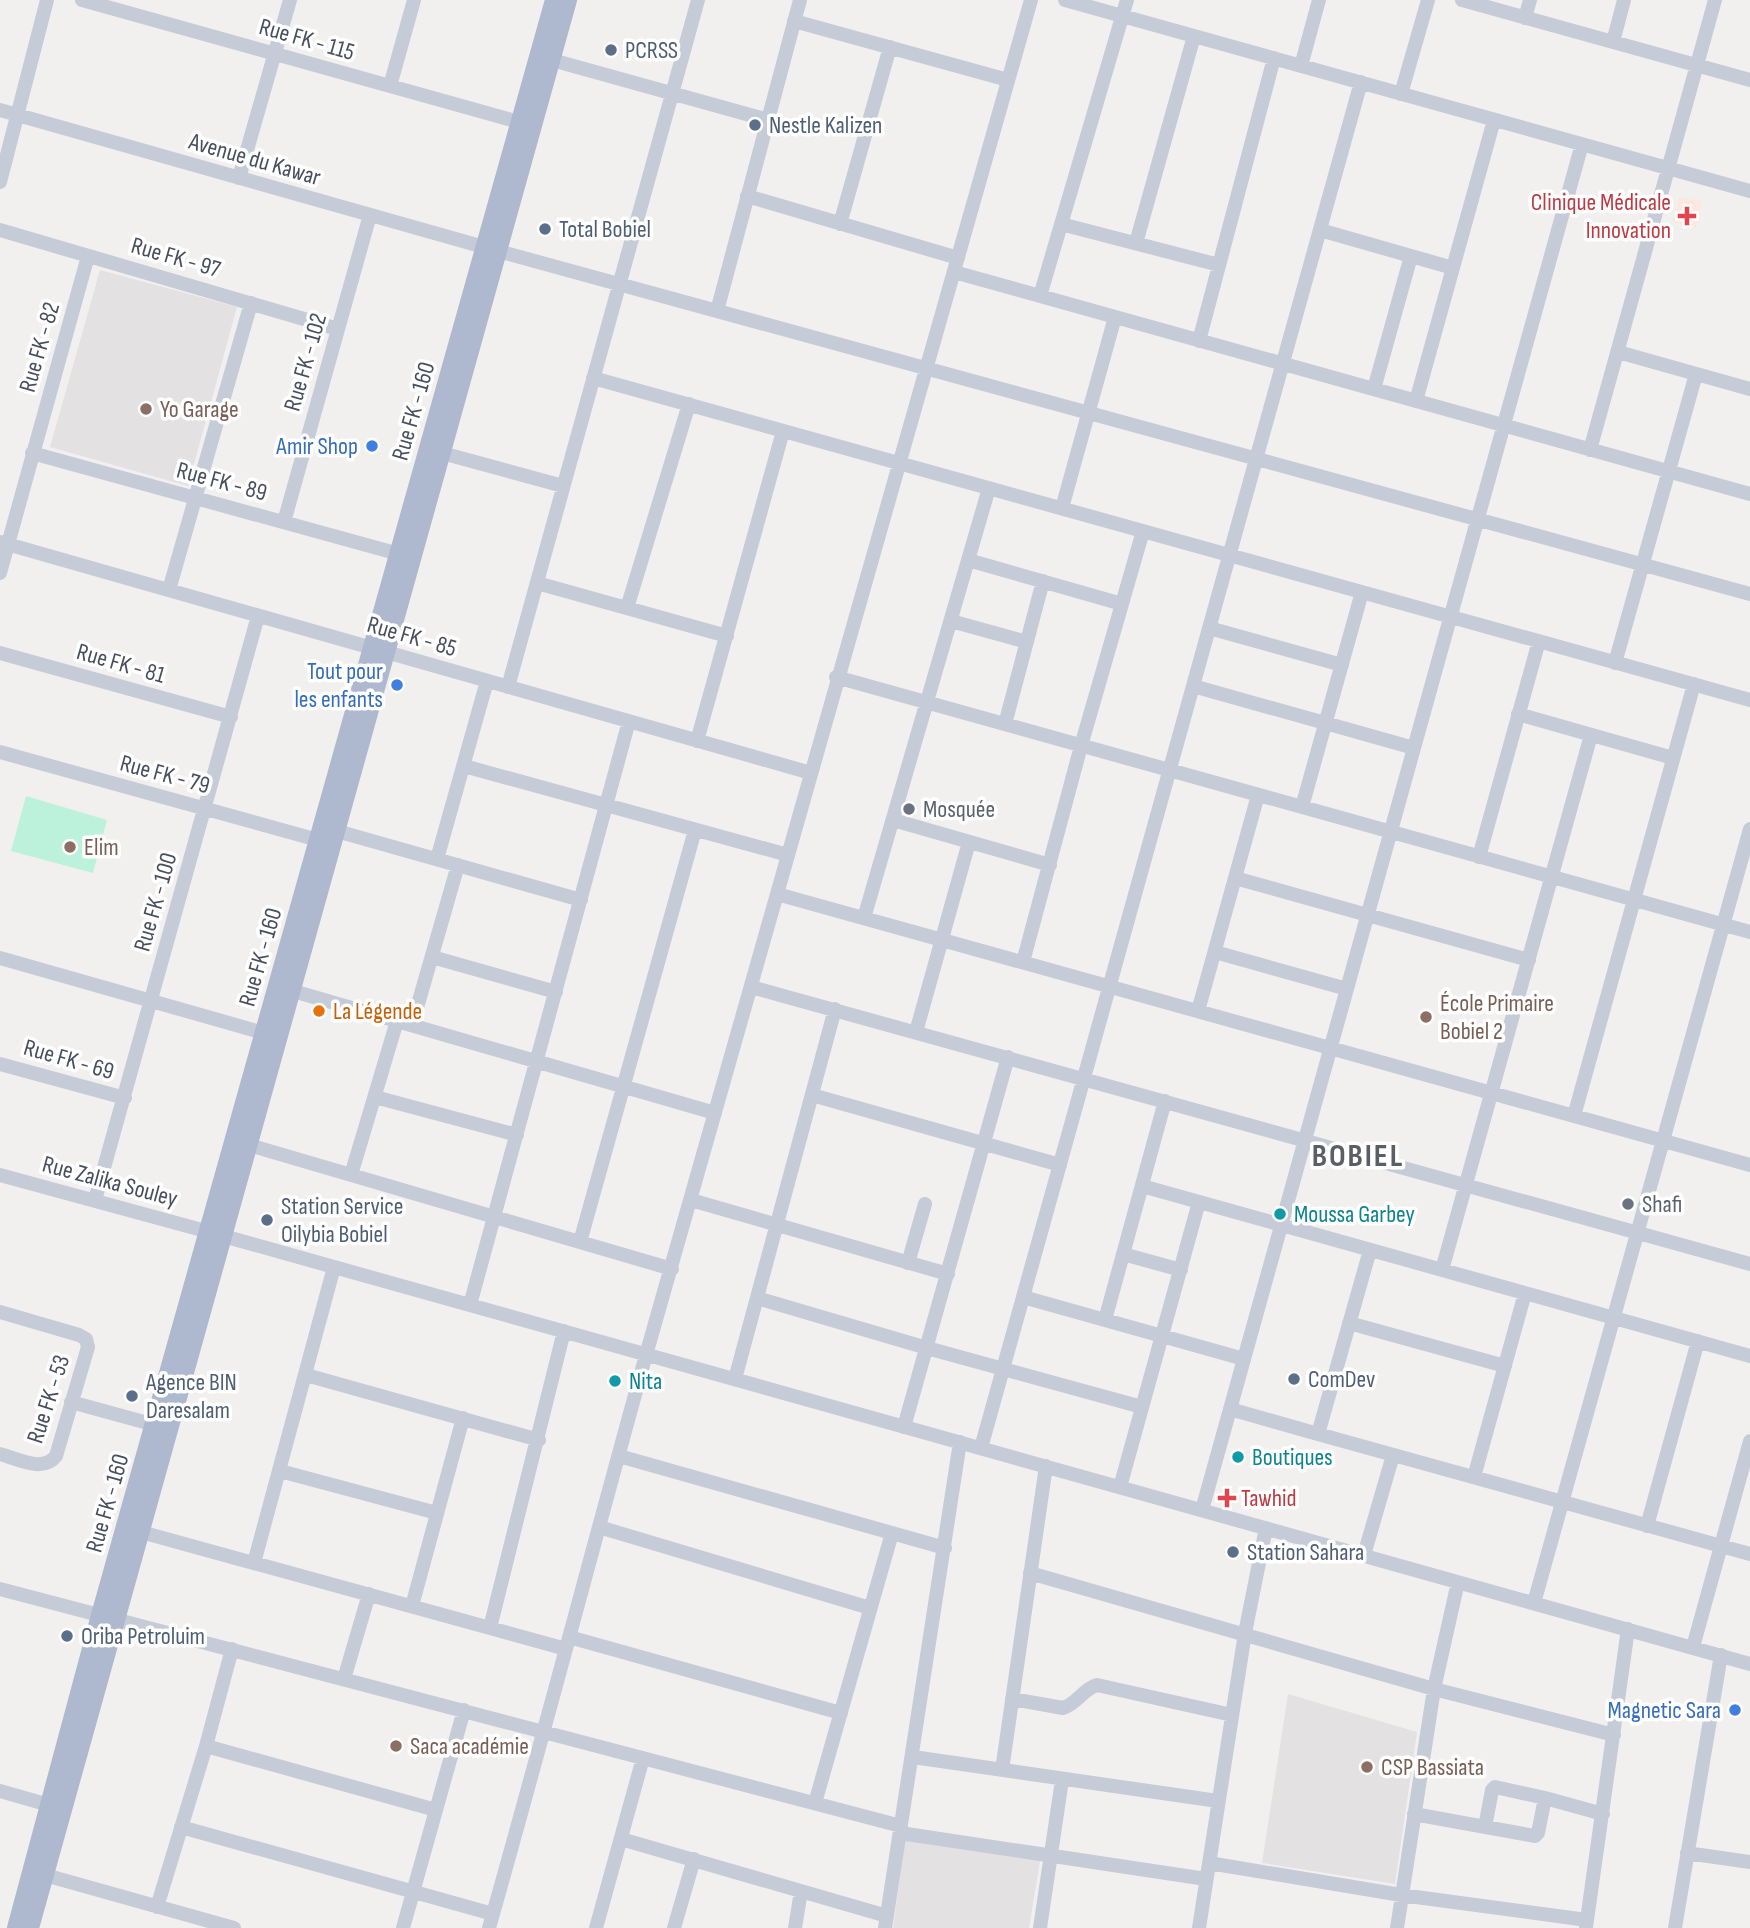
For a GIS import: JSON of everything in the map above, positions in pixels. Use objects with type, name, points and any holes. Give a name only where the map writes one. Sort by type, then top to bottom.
[{"type":"main road","name":"Rue FK - 160","points":[[16,1928],[48,1805],[108,1617],[141,1532],[264,1033],[379,650],[442,453],[519,122],[554,0]]},
{"type":"main road","name":"Rue FK - 160","points":[[379,650],[399,554],[491,249],[552,60],[568,0]]},
{"type":"main road","name":"Rue FK - 160","points":[[30,1928],[155,1425],[216,1234],[249,1145],[293,990],[325,833]]},
{"type":"street","points":[[0,182],[47,0]]},
{"type":"street","name":"Rue FK - 115","points":[[82,0],[519,122]]},
{"type":"street","points":[[239,178],[290,0]]},
{"type":"street","points":[[390,86],[414,0]]},
{"type":"street","points":[[508,687],[698,0]]},
{"type":"street","points":[[717,311],[800,0]]},
{"type":"street","points":[[181,1827],[413,1892],[491,1921],[646,1354],[836,677],[1031,0]]},
{"type":"street","points":[[1065,0],[1750,191]]},
{"type":"street","points":[[1040,296],[1127,0]]},
{"type":"street","points":[[1301,66],[1319,0]]},
{"type":"street","points":[[1401,94],[1428,0]]},
{"type":"street","points":[[1462,0],[1750,80]]},
{"type":"street","points":[[1525,18],[1530,0]]},
{"type":"street","points":[[1613,42],[1624,0]]},
{"type":"street","points":[[1590,450],[1715,0]]},
{"type":"street","points":[[794,21],[1008,80]]},
{"type":"street","points":[[1136,243],[1194,36]]},
{"type":"street","points":[[840,224],[890,47]]},
{"type":"street","points":[[1199,341],[1274,58]]},
{"type":"street","points":[[552,60],[768,120]]},
{"type":"street","points":[[981,1448],[1361,82]]},
{"type":"street","name":"Avenue du Kawar","points":[[0,110],[619,285],[1750,594]]},
{"type":"street","points":[[1416,401],[1494,120]]},
{"type":"street","points":[[1202,1510],[1582,144]]},
{"type":"street","points":[[747,196],[840,224],[1040,296],[1750,493]]},
{"type":"street","name":"Rue FK - 102","points":[[284,522],[370,215]]},
{"type":"street","points":[[1061,223],[1219,265]]},
{"type":"street","name":"Rue FK - 97","points":[[0,230],[338,329]]},
{"type":"street","points":[[1320,230],[1453,268]]},
{"type":"street","name":"Rue FK - 82","points":[[0,573],[4,543],[88,256]]},
{"type":"street","points":[[1374,389],[1411,256]]},
{"type":"street","points":[[169,590],[251,303]]},
{"type":"street","points":[[1062,508],[1115,317]]},
{"type":"street","points":[[1618,352],[1750,389]]},
{"type":"street","points":[[1615,663],[1696,373]]},
{"type":"street","points":[[593,378],[1750,700]]},
{"type":"street","points":[[627,608],[689,404]]},
{"type":"street","points":[[697,741],[783,430]]},
{"type":"street","name":"Rue FK - 89","points":[[32,453],[399,554]]},
{"type":"street","points":[[442,453],[563,486]]},
{"type":"street","points":[[864,918],[989,488]]},
{"type":"street","points":[[1023,962],[1143,531]]},
{"type":"street","name":"Rue FK - 85","points":[[4,543],[811,773]]},
{"type":"street","points":[[968,560],[1122,604]]},
{"type":"street","points":[[1005,724],[1044,582]]},
{"type":"street","points":[[537,583],[727,636]]},
{"type":"street","points":[[1302,807],[1362,592]]},
{"type":"street","name":"Rue FK - 100","points":[[95,1200],[258,616]]},
{"type":"street","points":[[951,621],[1027,642]]},
{"type":"street","points":[[1209,628],[1342,665]]},
{"type":"street","points":[[1479,856],[1539,641]]},
{"type":"street","name":"Rue FK - 81","points":[[0,653],[231,717]]},
{"type":"street","points":[[836,677],[1750,932]]},
{"type":"street","points":[[437,859],[487,681]]},
{"type":"street","points":[[1574,1116],[1694,684]]},
{"type":"street","points":[[1193,687],[1414,748]]},
{"type":"street","points":[[1518,715],[1673,758]]},
{"type":"street","points":[[470,1305],[629,721]]},
{"type":"street","points":[[1442,1270],[1591,735]]},
{"type":"street","name":"Rue FK - 79","points":[[0,752],[205,808],[437,859],[581,900]]},
{"type":"street","points":[[464,766],[788,855]]},
{"type":"street","points":[[1198,1011],[1258,795]]},
{"type":"street","points":[[893,820],[1050,865]]},
{"type":"street","points":[[1534,1603],[1750,829]]},
{"type":"street","points":[[580,1242],[695,830]]},
{"type":"street","points":[[916,1032],[969,842]]},
{"type":"street","points":[[412,1025],[458,865]]},
{"type":"street","points":[[1235,878],[1529,960]]},
{"type":"street","points":[[777,894],[1750,1163]]},
{"type":"street","points":[[1215,951],[1347,989]]},
{"type":"street","points":[[432,957],[556,992]]},
{"type":"street","points":[[0,958],[264,1033]]},
{"type":"street","points":[[751,987],[1750,1264]]},
{"type":"street","points":[[293,990],[715,1113]]},
{"type":"street","points":[[735,1379],[835,1009]]},
{"type":"street","points":[[351,1175],[397,1021]]},
{"type":"street","points":[[904,1427],[1008,1057]]},
{"type":"street","name":"Rue FK - 69","points":[[0,1064],[125,1098]]},
{"type":"street","points":[[812,1095],[1060,1165]]},
{"type":"street","points":[[375,1097],[517,1135]]},
{"type":"street","points":[[1105,1320],[1165,1101]]},
{"type":"street","points":[[249,1145],[672,1269]]},
{"type":"street","name":"Rue Zalika Souley","points":[[0,1175],[1750,1664]]},
{"type":"street","points":[[1142,1186],[1750,1356]]},
{"type":"street","points":[[691,1200],[948,1274]]},
{"type":"street","points":[[1120,1487],[1199,1202]]},
{"type":"street","points":[[908,1263],[925,1203]]},
{"type":"street","points":[[1318,1434],[1370,1250]]},
{"type":"street","points":[[1123,1254],[1181,1270]]},
{"type":"street","points":[[254,1563],[334,1267]]},
{"type":"street","points":[[1474,1477],[1525,1293]]},
{"type":"street","points":[[1023,1297],[1244,1359]]},
{"type":"street","points":[[757,1298],[1142,1407]]},
{"type":"street","name":"Rue FK - 53","points":[[0,1312],[79,1335],[86,1339],[88,1347],[56,1456],[51,1462],[42,1465],[0,1454]]},
{"type":"street","points":[[1349,1323],[1505,1366]]},
{"type":"street","points":[[490,1628],[564,1331]]},
{"type":"street","points":[[1647,1526],[1698,1341]]},
{"type":"street","points":[[306,1375],[538,1440]]},
{"type":"street","points":[[71,1402],[155,1425]]},
{"type":"street","points":[[1230,1409],[1750,1555]]},
{"type":"street","points":[[412,1606],[463,1418]]},
{"type":"street","points":[[1693,1647],[1750,1441]]},
{"type":"street","points":[[621,1839],[801,1891],[886,1922],[960,1442]]},
{"type":"street","points":[[1364,1555],[1393,1455]]},
{"type":"street","points":[[619,1456],[945,1548]]},
{"type":"street","points":[[1002,1770],[1046,1466]]},
{"type":"street","points":[[280,1471],[437,1514]]},
{"type":"street","points":[[599,1527],[870,1608]]},
{"type":"street","points":[[1199,1928],[1245,1633],[1266,1528]]},
{"type":"street","points":[[141,1532],[490,1628],[568,1643],[841,1713]]},
{"type":"street","points":[[814,1803],[892,1533]]},
{"type":"street","points":[[1030,1573],[1434,1689],[1614,1735]]},
{"type":"street","points":[[1397,1928],[1434,1689],[1458,1582]]},
{"type":"street","points":[[0,1589],[544,1731],[901,1829],[1051,1857],[1206,1879]]},
{"type":"street","points":[[344,1679],[369,1594]]},
{"type":"street","points":[[1209,1863],[1587,1924],[1628,1629]]},
{"type":"street","points":[[157,1907],[206,1746],[232,1649]]},
{"type":"street","points":[[1675,1928],[1721,1655]]},
{"type":"street","points":[[1012,1699],[1063,1708],[1097,1685],[1232,1715]]},
{"type":"street","points":[[403,1928],[464,1710]]},
{"type":"street","points":[[206,1746],[436,1810]]},
{"type":"street","points":[[913,1757],[1218,1801]]},
{"type":"street","points":[[596,1928],[643,1758]]},
{"type":"street","points":[[1041,1928],[1062,1780]]},
{"type":"street","points":[[1485,1827],[1492,1790],[1495,1787],[1603,1814]]},
{"type":"street","points":[[0,1791],[48,1805]]},
{"type":"street","points":[[1414,1814],[1537,1835],[1545,1798]]},
{"type":"street","points":[[1687,1853],[1750,1862]]},
{"type":"street","points":[[674,1928],[694,1859]]},
{"type":"street","points":[[45,1875],[234,1928]]},
{"type":"street","points":[[795,1928],[801,1891]]},
{"type":"shaded area","name":"Clinique Médicale Innovation","points":[[1679,197],[1702,201],[1696,229],[1673,222]]},
{"type":"shaded area","points":[[100,270],[237,307],[188,486],[50,447]]},
{"type":"shaded area","points":[[1288,1694],[1417,1732],[1395,1884],[1262,1863]]},
{"type":"shaded area","points":[[905,1840],[1040,1861],[1029,1928],[893,1928]]},
{"type":"green space","points":[[26,796],[107,820],[93,873],[11,851]]},
{"type":"place","name":"PCRSS","points":[[611,50]]},
{"type":"place","name":"Nestle Kalizen","points":[[755,125]]},
{"type":"place","name":"Clinique Médicale Innovation","points":[[1687,216]]},
{"type":"place","name":"Total Bobiel","points":[[545,229]]},
{"type":"place","name":"Yo Garage","points":[[146,409]]},
{"type":"place","name":"Amir Shop","points":[[372,446]]},
{"type":"place","name":"Tout pour les enfants","points":[[397,685]]},
{"type":"place","name":"Mosquée","points":[[909,809]]},
{"type":"place","name":"Elim","points":[[70,847]]},
{"type":"place","name":"La Légende","points":[[319,1011]]},
{"type":"place","name":"École Primaire Bobiel 2","points":[[1426,1017]]},
{"type":"place","name":"Shafi","points":[[1628,1204]]},
{"type":"place","name":"Moussa Garbey","points":[[1280,1214]]},
{"type":"place","name":"Station Service Oilybia Bobiel","points":[[267,1220]]},
{"type":"place","name":"ComDev","points":[[1294,1379]]},
{"type":"place","name":"Nita","points":[[615,1381]]},
{"type":"place","name":"Agence BIN Daresalam","points":[[132,1396]]},
{"type":"place","name":"Boutiques","points":[[1238,1457]]},
{"type":"place","name":"Tawhid","points":[[1227,1498]]},
{"type":"place","name":"Station Sahara","points":[[1233,1552]]},
{"type":"place","name":"Oriba Petroluim","points":[[67,1636]]},
{"type":"place","name":"Magnetic Sara","points":[[1735,1710]]},
{"type":"place","name":"Saca académie","points":[[396,1746]]},
{"type":"place","name":"CSP Bassiata","points":[[1367,1767]]},
{"type":"district","name":"BOBIEL","points":[[1358,1155]]}]
